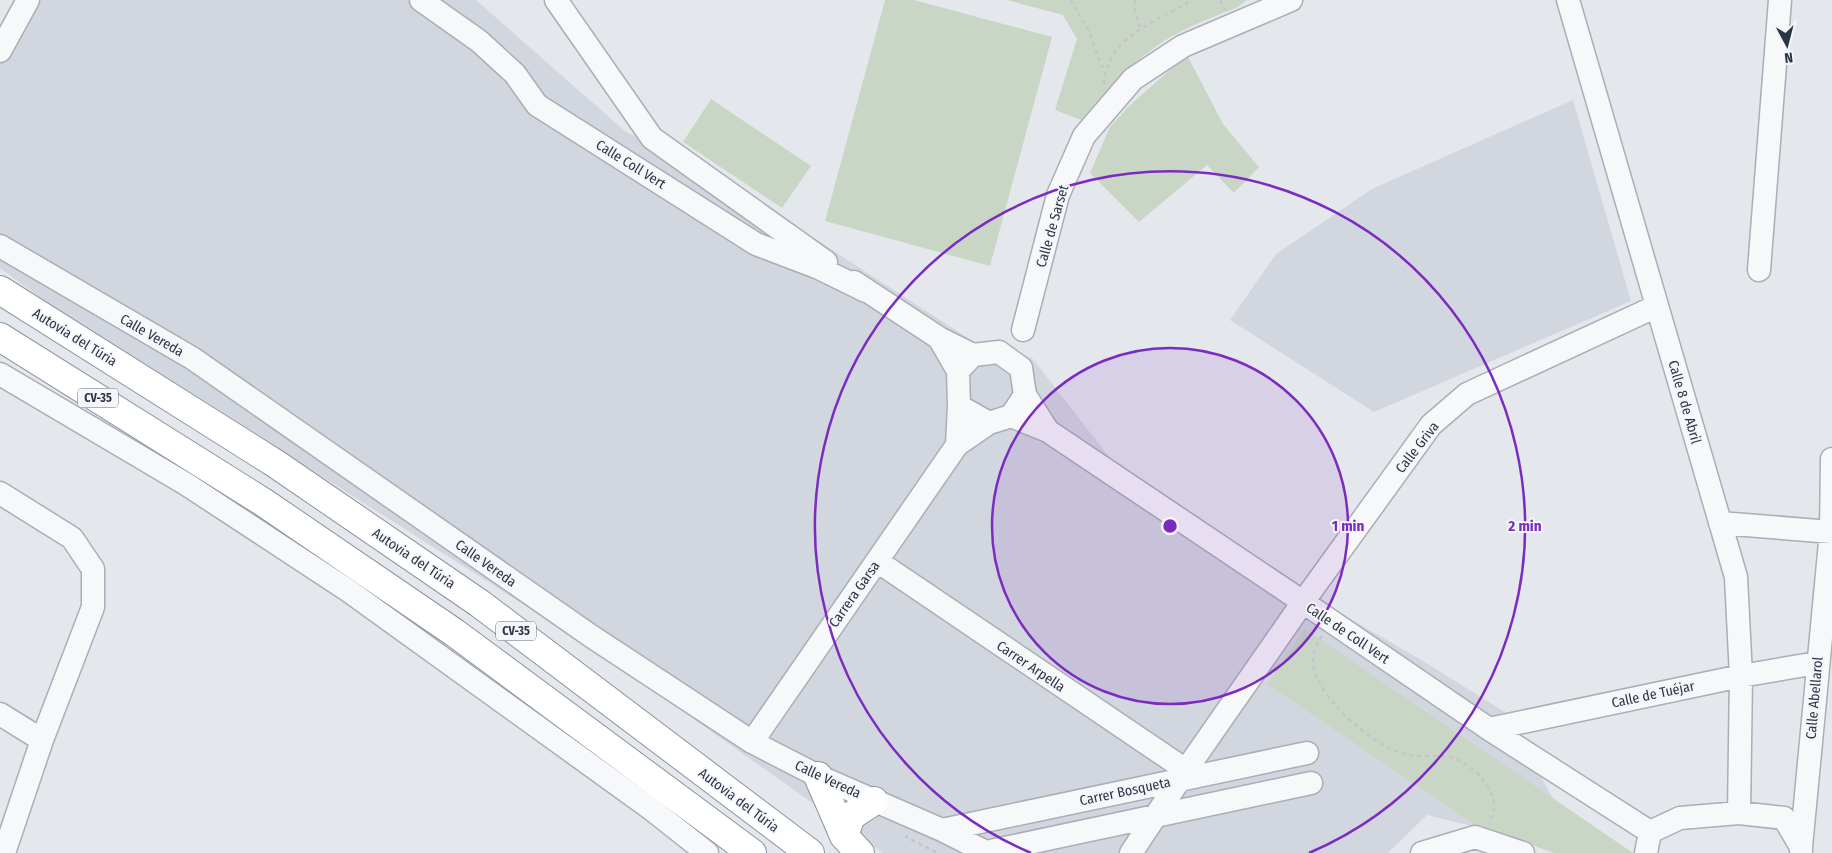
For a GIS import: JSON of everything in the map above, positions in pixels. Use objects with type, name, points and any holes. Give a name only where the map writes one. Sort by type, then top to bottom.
[{"type":"highway","name":"Autovia del Túria","points":[[0,290],[276,464],[479,603],[810,853]]},
{"type":"highway","name":"CV-35","points":[[0,337],[263,502],[455,633],[752,853]]},
{"type":"highway","points":[[818,776],[852,844]]},
{"type":"highway","points":[[852,844],[851,816],[874,801]]},
{"type":"street","points":[[0,50],[28,0]]},
{"type":"street","name":"Calle Coll Vert","points":[[421,0],[478,41],[515,74],[537,105],[756,244],[819,268],[866,291]]},
{"type":"street","name":"Calle Coll Vert","points":[[556,0],[652,138],[866,291],[939,338],[973,355]]},
{"type":"street","name":"Calle 8 de Abril","points":[[1568,0],[1736,577],[1740,676],[1739,813]]},
{"type":"street","points":[[1759,270],[1780,0]]},
{"type":"street","name":"Calle de Sarset","points":[[1021,368],[1023,330],[1058,196],[1084,136],[1133,79],[1183,46],[1282,2]]},
{"type":"street","name":"Calle Vereda","points":[[0,246],[192,358],[590,636],[752,742],[818,776],[942,830],[987,852]]},
{"type":"street","name":"Calle Griva","points":[[1131,853],[1303,602],[1431,425],[1467,394],[1657,306]]},
{"type":"street","points":[[957,445],[958,370],[973,355],[999,352],[1023,330]]},
{"type":"street","name":"Calle Coll Vert","points":[[939,338],[958,370]]},
{"type":"street","points":[[959,406],[989,423],[1011,416],[1025,395],[1021,368],[999,352]]},
{"type":"street","points":[[0,374],[186,484],[349,591],[650,808],[707,853]]},
{"type":"street","name":"Calle de Coll Vert","points":[[1025,395],[1048,431]]},
{"type":"street","name":"Calle de Coll Vert","points":[[1011,416],[1048,431],[1489,729],[1648,842]]},
{"type":"street","name":"Carrera Garsa","points":[[752,742],[957,445],[989,423]]},
{"type":"street","name":"Calle Abellarol","points":[[1801,850],[1817,662],[1832,532],[1832,459]]},
{"type":"street","points":[[0,493],[72,538],[93,569],[93,607],[42,740],[4,853]]},
{"type":"street","points":[[1720,524],[1832,532]]},
{"type":"street","name":"Carrer Arpella","points":[[877,561],[1183,775]]},
{"type":"street","name":"Calle de Tuéjar","points":[[1489,729],[1740,676],[1817,662]]},
{"type":"street","points":[[0,714],[42,740]]},
{"type":"street","name":"Carrer Bosqueta","points":[[942,830],[1183,775],[1307,753]]},
{"type":"street","points":[[987,852],[1311,783]]},
{"type":"street","points":[[1648,842],[1680,818],[1739,813],[1784,818],[1801,850]]},
{"type":"street","points":[[1430,852],[1474,837],[1523,853]]},
{"type":"path","points":[[1070,0],[1089,31],[1101,64],[1106,71]]},
{"type":"path","points":[[1135,0],[1135,13],[1141,30]]},
{"type":"path","points":[[1104,86],[1106,71],[1111,57],[1118,46],[1161,16],[1182,7],[1191,0]]},
{"type":"path","points":[[1220,0],[1226,12]]},
{"type":"path","points":[[1331,621],[1314,650],[1313,664],[1316,676],[1323,689],[1344,714],[1379,743],[1401,753],[1421,757],[1443,756],[1470,767],[1478,774],[1493,797],[1495,807],[1492,817],[1477,838]]},
{"type":"shaded area","points":[[14,0],[476,0],[626,132],[748,193],[789,222],[974,342],[1032,358],[1135,490],[1423,661],[1508,714],[1561,814],[1550,845],[1427,815],[1388,853],[883,853],[602,654],[48,303],[0,268],[0,25]]},
{"type":"shaded area","points":[[1573,100],[1631,301],[1374,412],[1230,320],[1276,254],[1372,189]]},
{"type":"green space","points":[[885,0],[914,0],[1052,37],[990,266],[825,221]]},
{"type":"green space","points":[[1007,0],[1247,0],[1238,7],[1178,33],[1150,50],[1114,83],[1081,120],[1055,110],[1077,39],[1063,15]]},
{"type":"green space","points":[[1187,55],[1223,124],[1259,167],[1234,193],[1207,165],[1139,222],[1090,173],[1110,127],[1129,106]]},
{"type":"green space","points":[[711,99],[811,166],[782,208],[683,142]]},
{"type":"green space","points":[[1305,629],[1633,853],[1554,853],[1474,824],[1267,684]]}]
